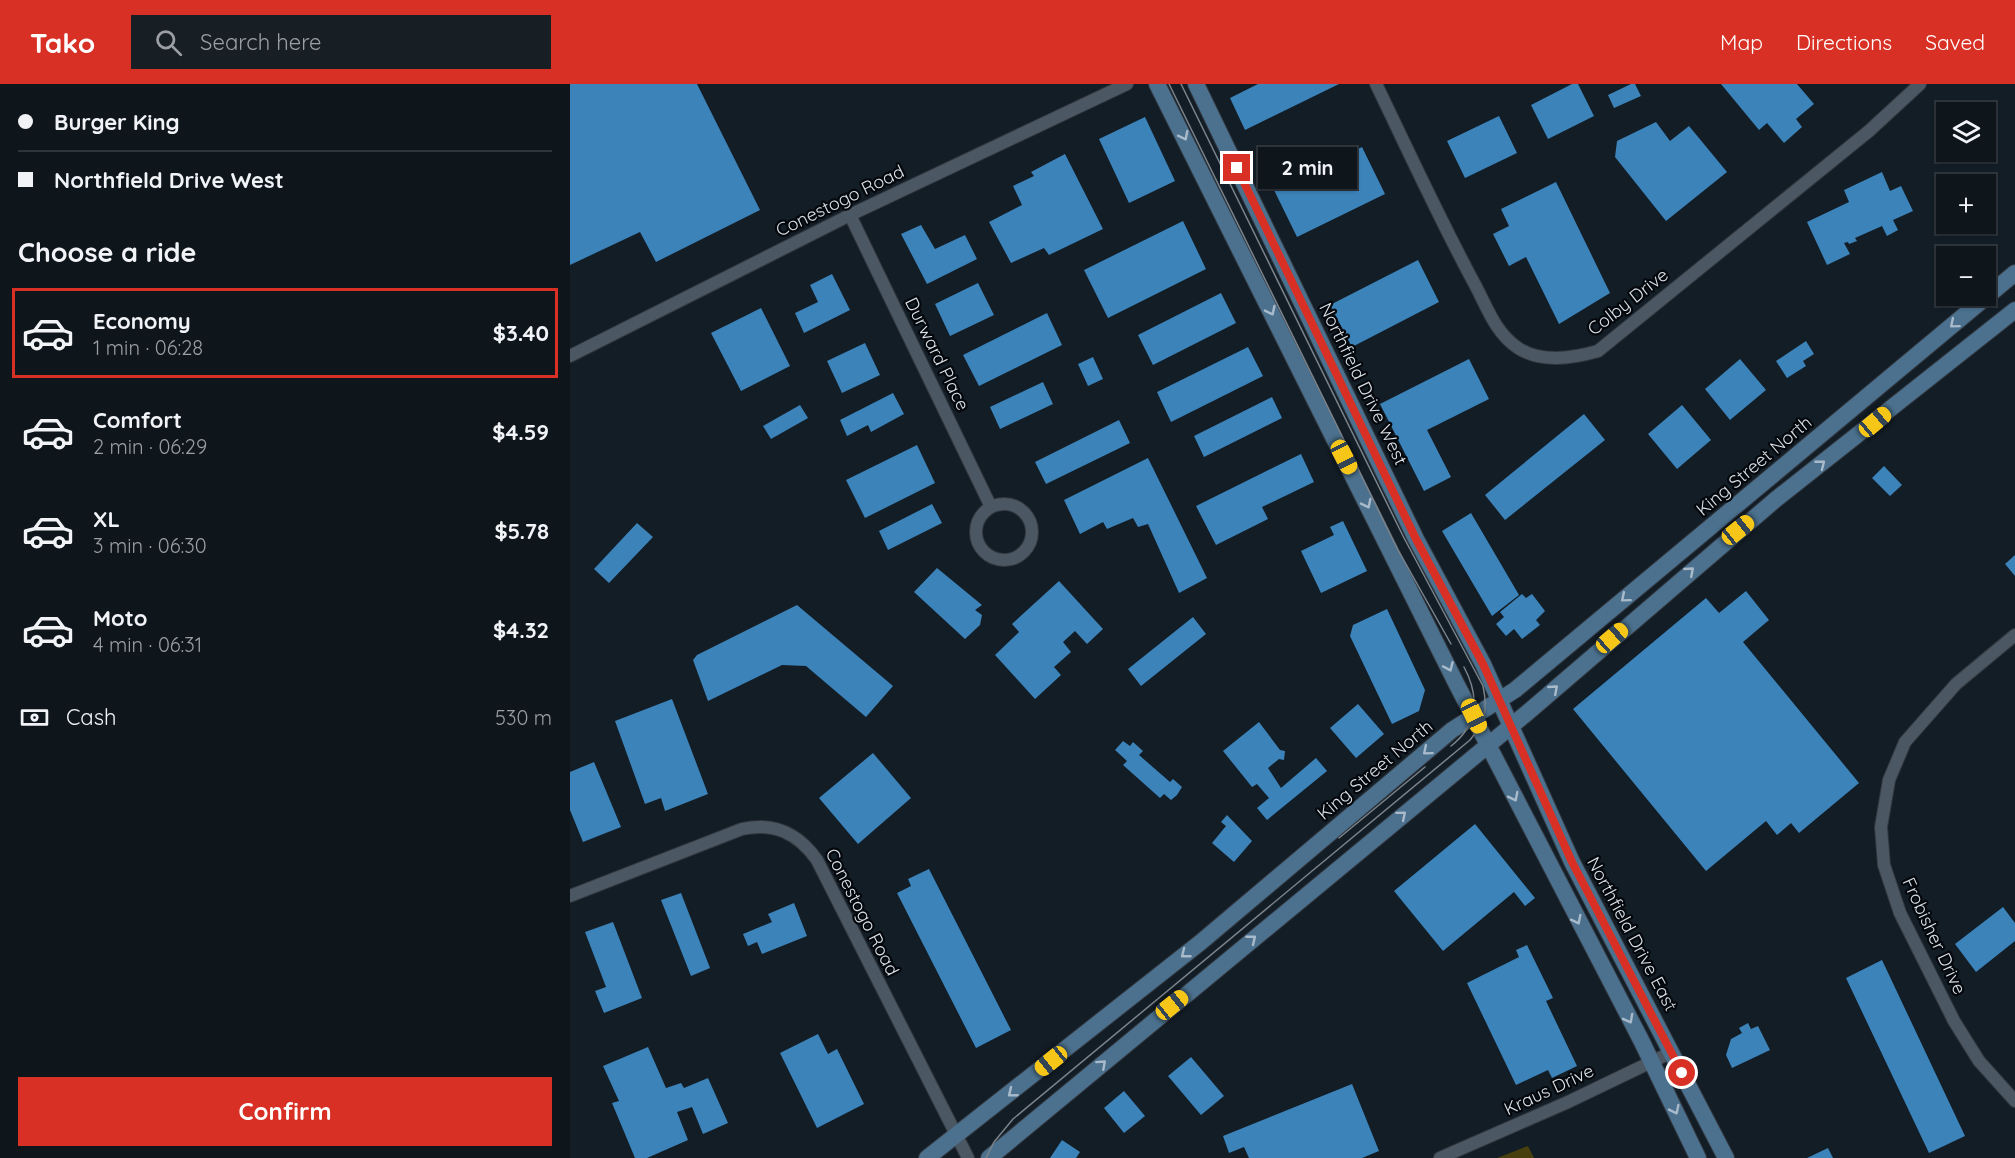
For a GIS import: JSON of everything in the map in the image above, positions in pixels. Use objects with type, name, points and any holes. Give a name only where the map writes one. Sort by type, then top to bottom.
[{"type":"main road","points":[[1157,84],[1487,744],[1652,1062],[1698,1158]]},
{"type":"main road","name":"Northfield Drive West","points":[[1196,84],[1416,539],[1500,700],[1509,726]]},
{"type":"main road","name":"King Street North","points":[[927,1158],[1201,942],[1452,730],[1524,682],[2015,273]]},
{"type":"main road","points":[[989,1158],[1509,726],[1775,500],[2015,310]]},
{"type":"main road","name":"Northfield Drive East","points":[[1509,726],[1572,862],[1725,1158]]},
{"type":"street","name":"Conestogo Road","points":[[570,356],[850,215],[1127,84]]},
{"type":"street","name":"Colby Drive","points":[[1376,84],[1451,240],[1498,329],[1519,349],[1560,358],[1598,351],[1869,131],[1920,84]]},
{"type":"street","name":"Durward Place","points":[[850,215],[992,507]]},
{"type":"street","points":[[1001,505],[1021,510],[1032,527],[1028,547],[1012,559],[992,557],[978,543],[978,523],[992,507],[1001,505]]},
{"type":"street","name":"Frobisher Drive","points":[[2015,635],[1956,684],[1905,742],[1889,780],[1881,828],[1884,865],[1905,923],[1954,1021],[1980,1060],[2015,1101]]},
{"type":"street","name":"Conestogo Road","points":[[570,896],[742,830],[764,826],[794,836],[807,846],[817,860],[968,1158]]},
{"type":"street","name":"Kraus Drive","points":[[1440,1158],[1568,1102],[1672,1052]]},
{"type":"shaded area","points":[[1528,1146],[1534,1158],[1497,1158]]},
{"type":"building","points":[[570,84],[697,84],[760,210],[656,262],[640,232],[570,265]]},
{"type":"building","points":[[1258,84],[1339,84],[1245,130],[1230,98]]},
{"type":"building","points":[[1572,84],[1578,84],[1594,116],[1548,139],[1531,105]]},
{"type":"building","points":[[1635,84],[1641,96],[1614,108],[1608,95]]},
{"type":"building","points":[[1721,84],[1797,84],[1814,104],[1796,119],[1802,127],[1784,143],[1767,123],[1759,130]]},
{"type":"building","points":[[1499,116],[1517,153],[1465,178],[1447,141]]},
{"type":"building","points":[[1145,117],[1175,181],[1129,203],[1099,139]]},
{"type":"building","points":[[1656,122],[1670,141],[1689,126],[1727,172],[1666,221],[1615,157],[1617,141]]},
{"type":"building","points":[[1362,147],[1385,194],[1297,237],[1274,190]]},
{"type":"building","points":[[1065,154],[1103,229],[1049,255],[1044,248],[1011,263],[989,222],[1022,205],[1013,186],[1034,176],[1031,172]]},
{"type":"building","points":[[1882,172],[1890,191],[1901,186],[1913,211],[1893,220],[1898,230],[1887,236],[1882,226],[1855,238],[1857,241],[1844,243],[1850,254],[1827,265],[1807,222],[1849,202],[1844,190]]},
{"type":"building","points":[[1556,182],[1610,293],[1559,324],[1526,257],[1509,266],[1493,234],[1509,226],[1501,209]]},
{"type":"building","points":[[1183,221],[1206,269],[1108,318],[1084,270]]},
{"type":"building","points":[[921,225],[935,249],[965,235],[977,259],[927,284],[901,234]]},
{"type":"building","points":[[1418,260],[1439,302],[1352,347],[1330,305]]},
{"type":"building","points":[[832,274],[850,310],[804,333],[795,313],[818,302],[810,285]]},
{"type":"building","points":[[978,283],[994,315],[950,336],[935,304]]},
{"type":"building","points":[[1221,293],[1236,323],[1153,365],[1138,335]]},
{"type":"building","points":[[761,308],[790,366],[741,391],[711,333]]},
{"type":"building","points":[[1047,313],[1062,345],[979,386],[963,355]]},
{"type":"building","points":[[1806,341],[1814,354],[1803,361],[1806,366],[1787,378],[1776,361]]},
{"type":"building","points":[[865,343],[880,375],[842,393],[827,361]]},
{"type":"building","points":[[1248,347],[1263,376],[1171,422],[1157,392]]},
{"type":"building","points":[[1093,357],[1103,379],[1088,386],[1078,364]]},
{"type":"building","points":[[1469,359],[1489,399],[1427,430],[1451,477],[1424,491],[1380,404]]},
{"type":"building","points":[[1740,359],[1766,390],[1730,420],[1705,389]]},
{"type":"building","points":[[1043,382],[1053,404],[1000,429],[990,407]]},
{"type":"building","points":[[893,393],[904,414],[871,432],[868,425],[847,436],[840,420]]},
{"type":"building","points":[[1272,397],[1282,418],[1204,457],[1194,436]]},
{"type":"building","points":[[800,405],[808,418],[771,439],[763,426]]},
{"type":"building","points":[[1682,405],[1711,440],[1677,469],[1648,434]]},
{"type":"building","points":[[1584,414],[1605,440],[1505,520],[1485,495]]},
{"type":"building","points":[[1119,420],[1130,443],[1046,484],[1035,462]]},
{"type":"building","points":[[917,445],[935,483],[865,518],[846,480]]},
{"type":"building","points":[[1301,454],[1314,482],[1262,507],[1268,519],[1216,545],[1196,506]]},
{"type":"building","points":[[1148,458],[1207,578],[1179,593],[1148,524],[1138,527],[1133,518],[1107,529],[1103,522],[1080,534],[1064,500]]},
{"type":"building","points":[[1884,466],[1902,485],[1890,496],[1872,478]]},
{"type":"building","points":[[932,504],[942,523],[888,550],[879,531]]},
{"type":"building","points":[[1471,513],[1519,595],[1492,616],[1442,531]]},
{"type":"building","points":[[1343,521],[1367,571],[1321,593],[1301,551],[1334,535],[1330,527]]},
{"type":"building","points":[[637,523],[653,537],[609,583],[594,569]]},
{"type":"building","points":[[2015,555],[2015,576],[2005,564]]},
{"type":"building","points":[[937,568],[982,605],[975,610],[982,615],[980,625],[965,639],[914,592]]},
{"type":"building","points":[[1059,581],[1103,629],[1087,644],[1075,631],[1063,642],[1071,652],[1054,667],[1061,675],[1035,699],[995,655],[1019,632],[1012,624]]},
{"type":"building","points":[[1746,591],[1769,620],[1743,642],[1859,783],[1799,833],[1791,823],[1777,835],[1766,821],[1706,871],[1573,709],[1706,598],[1719,613]]},
{"type":"building","points":[[1522,594],[1526,598],[1532,594],[1545,611],[1536,620],[1540,625],[1522,639],[1514,629],[1506,636],[1496,624],[1504,617],[1500,612]]},
{"type":"building","points":[[797,605],[893,686],[866,717],[806,666],[782,665],[708,701],[693,660],[697,655]]},
{"type":"building","points":[[1387,609],[1425,690],[1419,711],[1392,724],[1350,636],[1353,625]]},
{"type":"building","points":[[1193,617],[1206,634],[1141,686],[1128,669]]},
{"type":"building","points":[[672,699],[708,794],[665,811],[661,798],[645,804],[615,721]]},
{"type":"building","points":[[1358,704],[1384,734],[1356,758],[1330,728]]},
{"type":"building","points":[[1259,722],[1280,750],[1285,751],[1284,760],[1279,759],[1268,768],[1281,788],[1316,758],[1327,771],[1267,820],[1257,808],[1269,798],[1257,784],[1252,787],[1223,751]]},
{"type":"building","points":[[1123,741],[1130,746],[1133,742],[1143,751],[1139,755],[1170,782],[1173,779],[1182,787],[1177,795],[1171,800],[1164,794],[1160,798],[1123,765],[1127,761],[1115,750]]},
{"type":"building","points":[[873,753],[911,798],[858,844],[819,798]]},
{"type":"building","points":[[594,762],[621,827],[583,842],[570,810],[570,772]]},
{"type":"building","points":[[1227,815],[1252,841],[1234,862],[1212,843],[1226,826],[1221,822]]},
{"type":"building","points":[[1475,824],[1535,898],[1525,906],[1514,892],[1443,951],[1394,891]]},
{"type":"building","points":[[929,869],[1011,1030],[976,1048],[897,893],[911,886],[908,879]]},
{"type":"building","points":[[681,893],[710,968],[691,976],[661,900]]},
{"type":"building","points":[[794,903],[807,936],[762,954],[757,942],[748,946],[743,934],[772,922],[768,914]]},
{"type":"building","points":[[2003,907],[2015,923],[2015,941],[1976,972],[1955,944]]},
{"type":"building","points":[[613,922],[642,998],[604,1013],[595,991],[606,987],[585,932]]},
{"type":"building","points":[[1527,945],[1553,998],[1546,1001],[1577,1066],[1552,1078],[1548,1070],[1516,1085],[1467,983],[1519,957],[1516,950]]},
{"type":"building","points":[[1882,960],[1965,1136],[1929,1153],[1846,978]]},
{"type":"building","points":[[1748,1023],[1751,1029],[1758,1026],[1770,1050],[1732,1068],[1726,1055],[1731,1039],[1742,1033],[1739,1028]]},
{"type":"building","points":[[818,1034],[828,1054],[837,1049],[864,1104],[817,1128],[780,1053]]},
{"type":"building","points":[[648,1047],[666,1088],[681,1083],[684,1088],[708,1078],[728,1123],[703,1134],[692,1107],[677,1112],[688,1140],[647,1158],[635,1158],[612,1103],[619,1101],[603,1066]]},
{"type":"building","points":[[1191,1057],[1224,1096],[1201,1115],[1168,1076]]},
{"type":"building","points":[[1352,1084],[1379,1151],[1362,1158],[1249,1158],[1244,1147],[1229,1153],[1223,1136]]},
{"type":"building","points":[[1124,1091],[1145,1116],[1124,1133],[1104,1108]]},
{"type":"building","points":[[1062,1140],[1080,1152],[1076,1158],[1050,1158]]},
{"type":"building","points":[[1828,1148],[1833,1158],[1807,1158]]},
{"type":"tram line","points":[[1169,84],[1398,550],[1451,644]]},
{"type":"tram line","points":[[986,1158],[994,1142],[1013,1119],[1470,740],[1484,715],[1483,686],[1403,536],[1181,84]]},
{"type":"tram line","points":[[1451,746],[1467,729],[1474,710],[1473,689],[1464,667]]},
{"type":"tram line","points":[[1339,838],[1425,767]]},
{"type":"route","points":[[1237,168],[1416,539],[1483,664],[1515,740],[1572,862],[1682,1073]]}]
